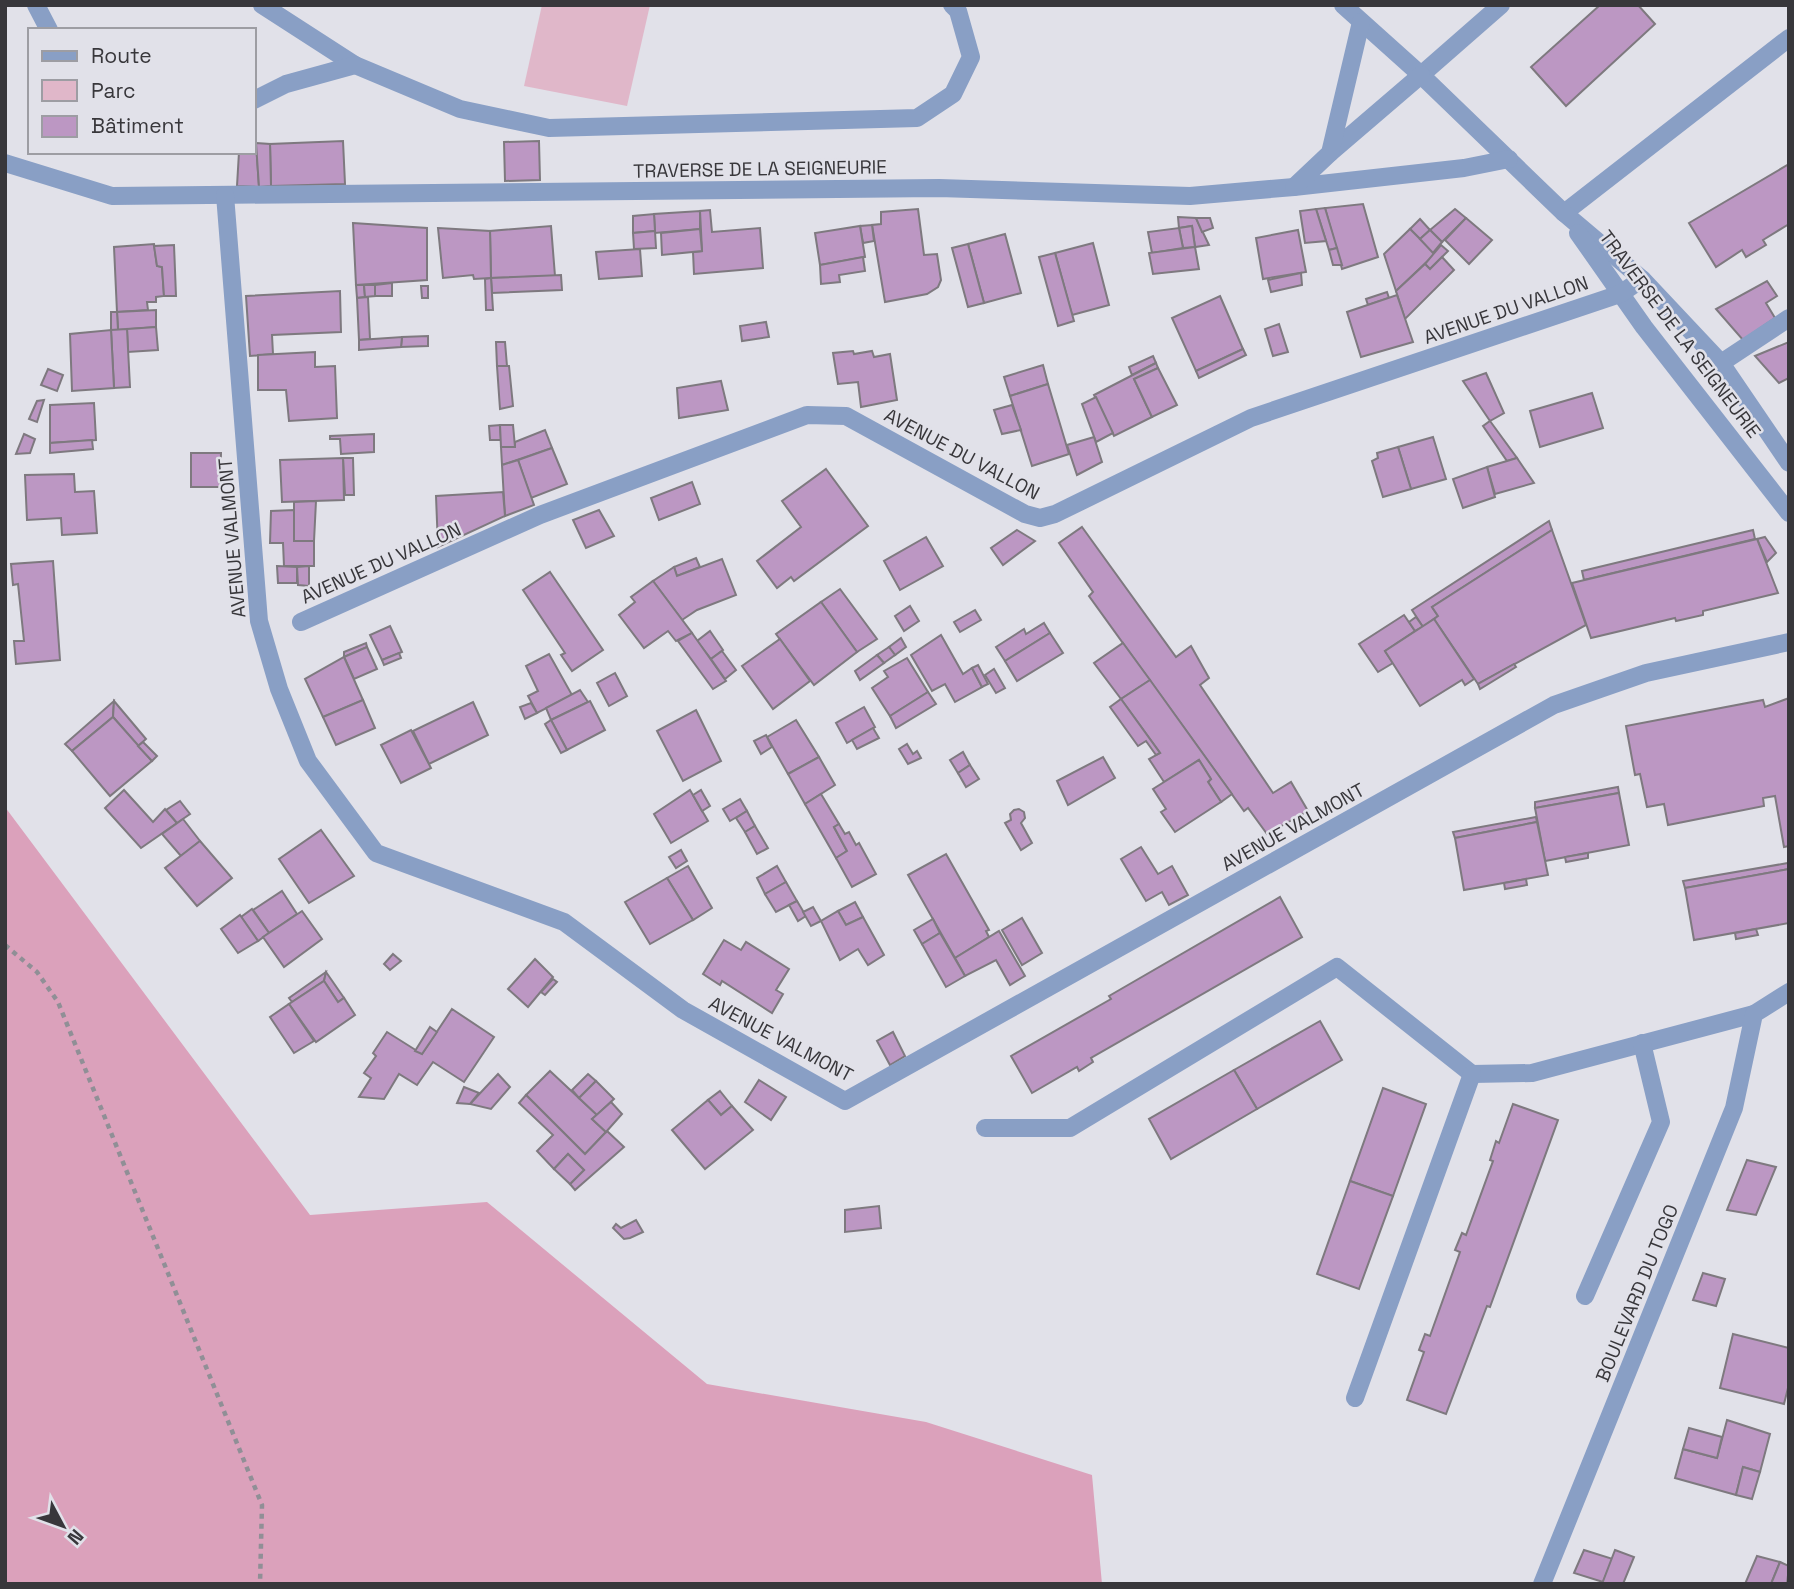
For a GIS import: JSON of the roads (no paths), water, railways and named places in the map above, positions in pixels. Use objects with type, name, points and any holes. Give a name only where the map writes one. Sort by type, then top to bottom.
[{"type":"street","points":[[36,5],[48,28]]},
{"type":"street","points":[[262,5],[355,65],[460,109],[549,128],[917,118],[953,94],[971,57],[958,11],[952,5]]},
{"type":"street","name":"TRAVERSE DE LA SEIGNEURIE","points":[[1343,5],[1421,75],[1564,213],[1642,279],[1721,363],[1789,463]]},
{"type":"street","points":[[1294,187],[1501,5]]},
{"type":"street","points":[[1330,153],[1361,22]]},
{"type":"street","points":[[1564,213],[1789,38]]},
{"type":"street","points":[[256,99],[286,83],[355,65]]},
{"type":"street","name":"TRAVERSE DE LA SEIGNEURIE","points":[[5,163],[113,196],[939,188],[1190,196],[1464,168],[1509,159]]},
{"type":"street","name":"AVENUE VALMONT","points":[[225,195],[259,621],[279,689],[308,761],[376,853],[564,922],[683,1010],[845,1101],[1554,705],[1646,673],[1789,642]]},
{"type":"street","name":"TRAVERSE DE LA SEIGNEURIE","points":[[1564,213],[1620,294],[1789,513]]},
{"type":"street","name":"AVENUE DU VALLON","points":[[301,622],[540,515],[807,415],[846,416],[1025,514],[1040,518],[1055,514],[1251,418],[1620,294],[1642,279]]},
{"type":"street","points":[[1721,363],[1789,318]]},
{"type":"street","points":[[985,1128],[1070,1128],[1337,967],[1472,1074],[1532,1073],[1584,1061],[1754,1014],[1789,992]]},
{"type":"street","name":"BOULEVARD DU TOGO","points":[[1542,1584],[1734,1108],[1754,1014]]},
{"type":"street","points":[[1584,1296],[1661,1122],[1642,1043]]},
{"type":"street","points":[[1355,1398],[1472,1074]]}]
